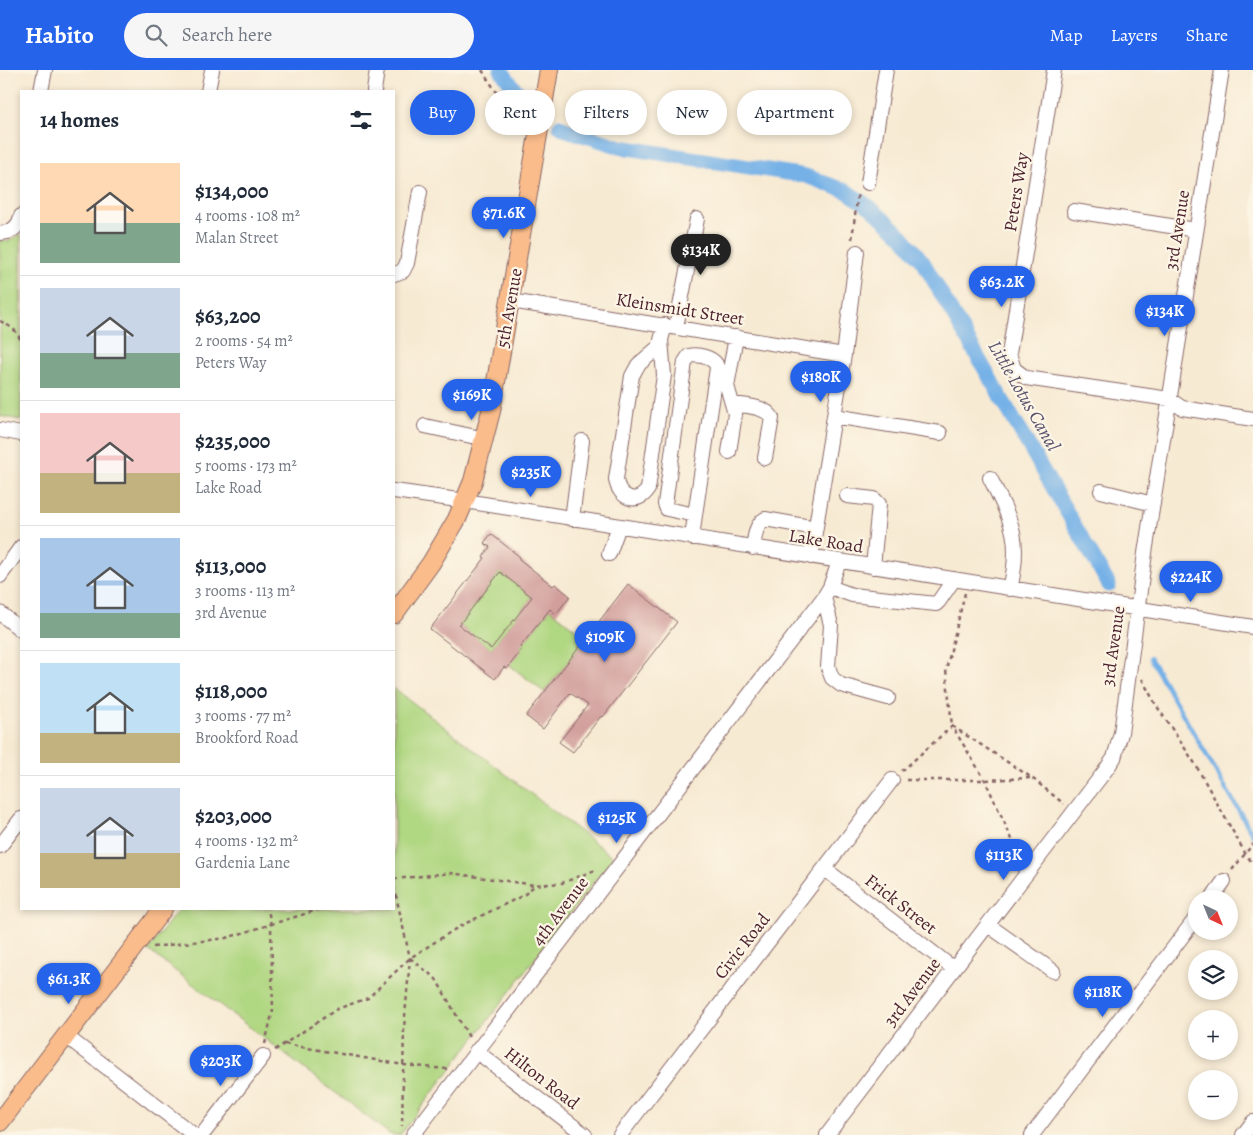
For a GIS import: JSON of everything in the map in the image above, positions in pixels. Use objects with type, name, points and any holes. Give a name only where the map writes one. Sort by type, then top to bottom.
[{"type":"main road","name":"5th Avenue","points":[[546,90],[549,70]]},
{"type":"main road","name":"5th Avenue","points":[[395,613],[435,556],[454,525],[465,501],[485,438],[511,301],[532,135]]},
{"type":"main road","points":[[0,1122],[162,910]]},
{"type":"street","points":[[41,90],[44,70]]},
{"type":"street","points":[[208,90],[212,70]]},
{"type":"street","points":[[374,90],[378,70]]},
{"type":"street","points":[[863,186],[886,70]]},
{"type":"street","name":"Peters Way","points":[[1054,70],[1009,354],[1010,361],[1014,369],[1026,378],[1169,399]]},
{"type":"street","name":"3rd Avenue","points":[[827,1135],[1028,874],[1114,758],[1118,746],[1152,504],[1222,70]]},
{"type":"street","points":[[395,274],[403,271],[407,263],[420,192]]},
{"type":"street","points":[[1074,211],[1196,230]]},
{"type":"street","points":[[661,344],[664,375],[648,489],[636,498],[628,497],[620,492],[616,479],[632,376],[638,365],[661,344],[671,326],[697,219]]},
{"type":"street","points":[[0,233],[6,233],[14,229],[20,223]]},
{"type":"street","points":[[811,557],[844,355],[857,252]]},
{"type":"street","name":"Kleinsmidt Street","points":[[511,301],[844,355]]},
{"type":"street","points":[[729,452],[736,414],[728,396],[727,386],[736,337]]},
{"type":"street","points":[[692,538],[717,368],[711,359],[693,355],[689,356],[685,362],[664,504],[667,509],[695,514]]},
{"type":"street","points":[[1169,399],[1182,408],[1253,420]]},
{"type":"street","points":[[733,404],[765,410],[771,415],[765,458]]},
{"type":"street","points":[[834,416],[940,433]]},
{"type":"street","points":[[426,426],[485,438]]},
{"type":"street","points":[[0,430],[20,434]]},
{"type":"street","points":[[572,519],[582,441]]},
{"type":"street","points":[[990,478],[1009,515],[1015,539],[1014,571],[1010,589]]},
{"type":"street","name":"Lake Road","points":[[395,492],[465,501],[1253,627]]},
{"type":"street","points":[[1102,492],[1152,504]]},
{"type":"street","points":[[847,496],[874,499],[879,504],[873,567]]},
{"type":"street","points":[[753,548],[755,533],[759,523],[765,519],[816,528]]},
{"type":"street","points":[[609,554],[619,526]]},
{"type":"street","points":[[0,576],[20,548]]},
{"type":"street","name":"4th Avenue","points":[[407,1133],[461,1071],[827,592],[839,562]]},
{"type":"street","points":[[888,698],[841,685],[832,678],[828,667],[831,625],[827,592],[936,604],[961,581]]},
{"type":"street","points":[[0,614],[20,629]]},
{"type":"street","name":"Civic Road","points":[[620,1135],[892,780]]},
{"type":"street","points":[[0,846],[20,820]]},
{"type":"street","name":"Frick Street","points":[[825,869],[954,969]]},
{"type":"street","points":[[1217,890],[1224,881]]},
{"type":"street","points":[[988,925],[1053,971]]},
{"type":"street","points":[[1032,1135],[1188,929]]},
{"type":"street","points":[[66,1036],[194,1135]]},
{"type":"street","name":"Hilton Road","points":[[476,1051],[585,1135]]},
{"type":"street","points":[[202,1135],[263,1056]]},
{"type":"street","points":[[1243,1135],[1253,1122]]},
{"type":"path","points":[[482,70],[495,90]]},
{"type":"path","points":[[857,252],[851,246],[855,214],[863,186]]},
{"type":"path","points":[[0,321],[11,327],[20,338]]},
{"type":"path","points":[[961,581],[946,670],[952,726],[985,780],[1028,874]]},
{"type":"path","points":[[1130,656],[1156,705],[1194,762],[1253,864]]},
{"type":"path","points":[[952,726],[1032,778],[1074,812]]},
{"type":"path","points":[[892,780],[952,726]]},
{"type":"path","points":[[892,780],[1032,778]]},
{"type":"path","points":[[1224,881],[1253,844]]},
{"type":"path","points":[[395,879],[450,873],[535,885],[562,884],[623,859]]},
{"type":"path","points":[[263,1056],[285,1044],[337,1009],[368,998],[410,958],[460,926],[524,895],[535,885]]},
{"type":"path","points":[[395,891],[410,958],[404,1028],[407,1133]]},
{"type":"path","points":[[263,1056],[273,1010],[271,926],[268,910]]},
{"type":"path","points":[[131,950],[226,938],[271,926],[318,910]]},
{"type":"path","points":[[410,958],[436,979],[476,1051]]},
{"type":"path","points":[[285,1044],[404,1065],[461,1071]]},
{"type":"green space","points":[[20,235],[20,420],[0,416],[0,240],[9,241]]},
{"type":"green space","points":[[500,572],[532,597],[491,649],[459,625]]},
{"type":"green space","points":[[550,609],[587,638],[544,692],[507,663],[513,660],[522,649],[520,647]]},
{"type":"green space","points":[[395,689],[613,857],[400,1135],[391,1135],[148,950],[178,910],[395,910]]},
{"type":"building","points":[[491,534],[553,586],[555,584],[570,596],[556,614],[550,609],[520,647],[522,649],[507,669],[504,667],[495,679],[430,629],[485,558],[483,557],[490,547],[484,543]],"holes":[[[500,572],[532,597],[491,649],[459,625]]]},
{"type":"building","points":[[628,584],[677,622],[603,717],[601,716],[573,752],[559,742],[588,705],[570,693],[543,729],[526,716]]},
{"type":"waterway","name":"Little Lotus Canal","points":[[501,70],[516,90]]},
{"type":"waterway","name":"Little Lotus Canal","points":[[560,126],[564,129],[621,147],[806,176],[846,191],[870,207],[902,236],[923,262],[1109,585]]},
{"type":"waterway","name":"Little Lotus Canal","points":[[1150,658],[1253,835]]}]
